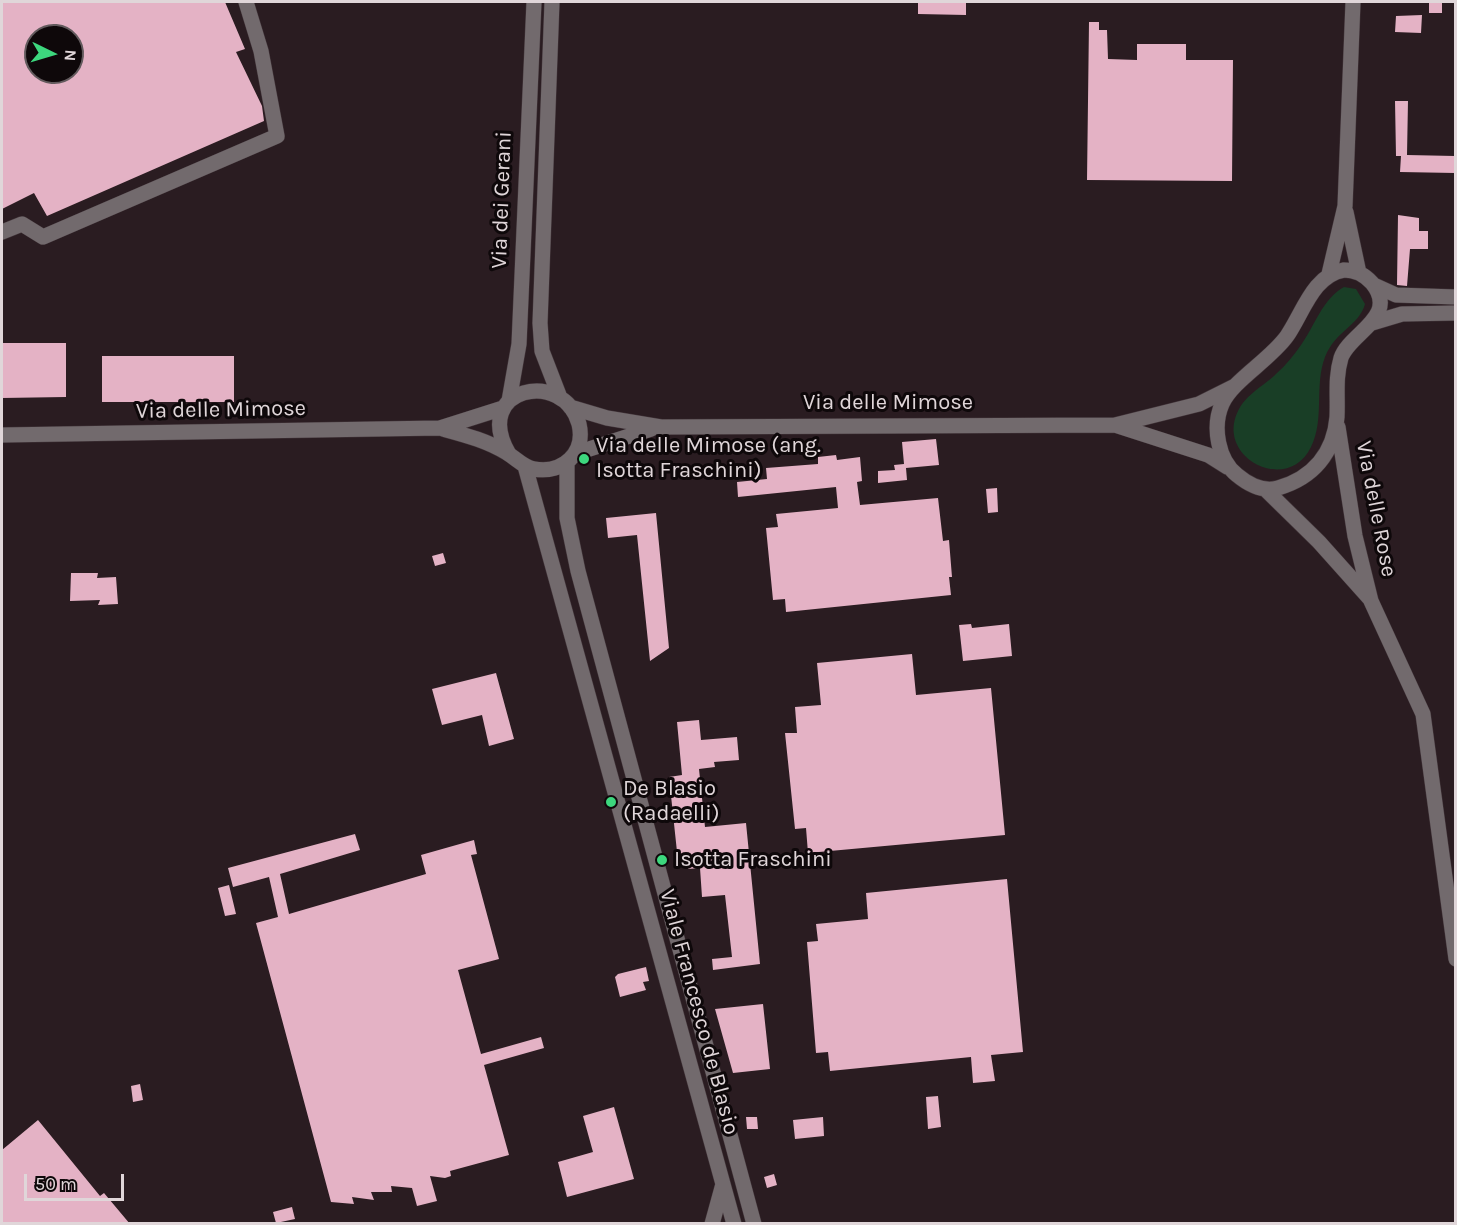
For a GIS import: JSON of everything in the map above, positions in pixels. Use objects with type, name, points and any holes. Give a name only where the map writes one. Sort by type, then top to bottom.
[{"type":"street","points":[[2,232],[22,224],[43,237],[277,136],[261,51],[246,2]]},
{"type":"street","name":"Via dei Gerani","points":[[506,404],[519,344],[534,2]]},
{"type":"street","name":"Via dei Gerani","points":[[552,2],[540,323],[542,351],[559,395]]},
{"type":"street","points":[[1231,470],[1220,454],[1218,429],[1221,405],[1234,386],[1265,362],[1286,337],[1316,288],[1329,274],[1345,206],[1353,2]]},
{"type":"street","points":[[1345,206],[1359,273]]},
{"type":"street","points":[[1329,274],[1344,270],[1359,273],[1374,285],[1396,296],[1455,297]]},
{"type":"street","points":[[1267,491],[1293,484],[1316,469],[1330,446],[1337,417],[1336,377],[1342,355],[1372,323],[1379,306],[1374,285]]},
{"type":"street","points":[[1372,323],[1402,314],[1455,313]]},
{"type":"street","name":"Via delle Mimose","points":[[570,406],[607,418],[661,427],[1115,425],[1199,404],[1234,386]]},
{"type":"street","points":[[540,392],[559,395],[570,406],[578,421],[582,436],[572,458],[549,470],[525,466],[509,454],[477,439],[440,428],[506,404],[526,393],[540,392]]},
{"type":"street","points":[[506,404],[498,419],[499,431],[509,454]]},
{"type":"street","name":"Via delle Rose","points":[[1337,417],[1355,536],[1371,601]]},
{"type":"street","name":"Via delle Mimose","points":[[1115,425],[1208,454],[1231,470]]},
{"type":"street","name":"Via delle Mimose","points":[[572,458],[615,439],[661,427]]},
{"type":"street","name":"Via delle Mimose","points":[[2,435],[440,428]]},
{"type":"street","name":"Viale Francesco de Blasio","points":[[572,458],[567,518],[578,571],[754,1224]]},
{"type":"street","name":"Viale Francesco de Blasio","points":[[525,466],[734,1224]]},
{"type":"street","name":"Via delle Rose","points":[[1231,470],[1245,482],[1267,491],[1313,535],[1371,601]]},
{"type":"street","points":[[1371,601],[1424,714],[1453,922],[1455,959]]},
{"type":"street","points":[[712,1224],[723,1184]]},
{"type":"green space","points":[[1344,287],[1356,289],[1365,304],[1358,318],[1329,348],[1325,357],[1320,379],[1318,425],[1311,447],[1300,461],[1287,468],[1272,469],[1257,465],[1245,456],[1236,443],[1234,428],[1238,411],[1250,395],[1290,360],[1330,298]]},
{"type":"building","points":[[2,2],[225,2],[245,49],[236,52],[262,106],[264,121],[47,216],[34,193],[2,209]]},
{"type":"building","points":[[918,2],[966,2],[966,15],[918,14]]},
{"type":"building","points":[[1429,2],[1442,3],[1442,13],[1429,13]]},
{"type":"building","points":[[1422,15],[1421,33],[1395,32],[1396,16]]},
{"type":"building","points":[[1089,22],[1099,22],[1099,30],[1107,30],[1108,59],[1137,60],[1137,44],[1186,44],[1186,60],[1233,60],[1232,181],[1087,180]]},
{"type":"building","points":[[1395,101],[1408,101],[1407,155],[1455,156],[1455,173],[1400,172],[1401,156],[1396,156]]},
{"type":"building","points":[[1398,215],[1419,218],[1419,231],[1428,231],[1428,249],[1410,249],[1407,286],[1397,285]]},
{"type":"building","points":[[2,343],[66,343],[66,397],[2,398]]},
{"type":"building","points":[[102,356],[234,356],[234,402],[102,402]]},
{"type":"building","points":[[936,439],[939,465],[906,468],[907,480],[878,483],[878,471],[895,470],[894,465],[904,464],[902,442]]},
{"type":"building","points":[[836,455],[837,460],[860,457],[862,481],[857,482],[860,505],[938,498],[943,541],[949,540],[951,595],[786,612],[785,599],[773,600],[766,528],[778,527],[776,514],[838,508],[836,487],[738,497],[737,482],[767,479],[766,468],[818,464],[818,457]]},
{"type":"building","points":[[997,488],[998,512],[988,513],[986,489]]},
{"type":"building","points":[[656,513],[669,648],[650,661],[637,535],[608,538],[606,518]]},
{"type":"building","points":[[443,553],[446,563],[435,566],[432,556]]},
{"type":"building","points":[[71,573],[98,573],[97,578],[116,577],[118,604],[98,605],[100,600],[70,601]]},
{"type":"building","points":[[971,624],[972,628],[1009,624],[1012,656],[963,661],[959,625]]},
{"type":"building","points":[[912,654],[916,695],[991,688],[1005,835],[808,853],[806,828],[795,829],[785,733],[797,733],[795,707],[821,705],[817,663]]},
{"type":"building","points":[[496,673],[514,739],[489,746],[482,715],[442,725],[432,689]]},
{"type":"building","points":[[699,720],[701,740],[737,737],[739,760],[714,762],[715,767],[699,769],[705,827],[746,823],[760,964],[713,970],[712,959],[732,957],[725,895],[702,897],[700,868],[688,869],[687,858],[678,861],[669,777],[682,775],[677,722]]},
{"type":"building","points":[[355,834],[360,850],[280,874],[289,914],[426,874],[421,855],[474,840],[477,854],[471,855],[499,959],[458,970],[481,1054],[541,1037],[544,1048],[484,1065],[509,1155],[450,1171],[451,1176],[445,1178],[430,1176],[437,1201],[417,1206],[412,1188],[391,1186],[392,1192],[371,1192],[374,1200],[352,1197],[354,1204],[331,1202],[256,923],[278,917],[269,877],[233,887],[228,868]]},
{"type":"building","points":[[1007,879],[1023,1052],[991,1055],[995,1081],[973,1083],[971,1057],[830,1071],[828,1052],[816,1053],[807,942],[818,941],[816,924],[868,919],[866,893]]},
{"type":"building","points":[[229,885],[236,914],[225,916],[218,888]]},
{"type":"building","points":[[646,967],[649,981],[643,982],[646,990],[620,997],[615,977],[618,974]]},
{"type":"building","points":[[763,1004],[770,1069],[733,1073],[715,1009]]},
{"type":"building","points":[[140,1084],[143,1100],[133,1102],[131,1086]]},
{"type":"building","points":[[938,1096],[941,1127],[928,1129],[926,1097]]},
{"type":"building","points":[[614,1107],[634,1179],[567,1197],[558,1162],[593,1152],[583,1116]]},
{"type":"building","points":[[746,1117],[757,1117],[758,1129],[747,1129]]},
{"type":"building","points":[[823,1117],[824,1136],[795,1139],[793,1120]]},
{"type":"building","points":[[38,1120],[100,1196],[104,1193],[130,1224],[2,1224],[2,1150]]},
{"type":"building","points":[[774,1174],[777,1185],[767,1188],[764,1177]]},
{"type":"building","points":[[292,1207],[295,1219],[276,1223],[273,1212]]},
{"type":"place","name":"Via delle Mimose (ang. Isotta Fraschini)","points":[[584,459]]},
{"type":"place","name":"De Blasio (Radaelli)","points":[[611,802]]},
{"type":"place","name":"Isotta Fraschini","points":[[662,860]]}]
